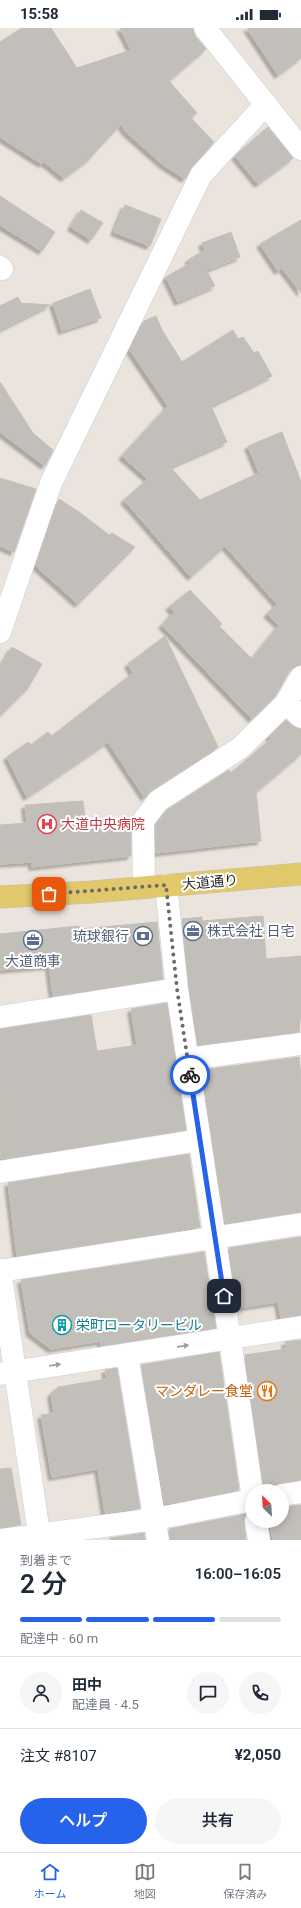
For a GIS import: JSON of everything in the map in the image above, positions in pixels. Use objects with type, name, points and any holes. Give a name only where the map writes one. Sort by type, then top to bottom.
[{"type":"main road","name":"大道通り","points":[[0,897],[92,892],[301,874]]},
{"type":"street","points":[[205,28],[301,149]]},
{"type":"street","points":[[0,632],[51,483],[201,175],[266,104]]},
{"type":"street","points":[[144,887],[143,821],[158,801],[240,748],[293,710],[301,677]]},
{"type":"street","points":[[166,885],[177,989],[251,1484]]},
{"type":"street","points":[[0,1017],[177,989]]},
{"type":"street","points":[[187,1059],[301,1044]]},
{"type":"street","points":[[0,1172],[200,1140]]},
{"type":"street","points":[[40,1537],[8,1373],[0,1270],[301,1224]]},
{"type":"street","points":[[8,1373],[301,1327]]},
{"type":"street","points":[[127,1354],[158,1540]]},
{"type":"street","points":[[289,1494],[301,1492]]},
{"type":"street","points":[[0,1540],[40,1537],[155,1519],[245,1501]]},
{"type":"street","points":[[257,1528],[259,1540]]},
{"type":"building","points":[[22,28],[51,28],[77,68],[131,50],[120,28],[193,28],[195,36],[206,49],[169,81],[197,113],[191,118],[214,142],[192,167],[185,179],[162,164],[126,132],[121,124],[88,160],[64,178],[44,162],[42,164],[0,137],[0,42]]},
{"type":"building","points":[[247,28],[301,28],[301,58],[278,75]]},
{"type":"building","points":[[268,127],[293,158],[258,184],[235,156]]},
{"type":"building","points":[[0,196],[55,232],[42,251],[0,225]]},
{"type":"building","points":[[125,205],[161,219],[150,246],[114,232]]},
{"type":"building","points":[[81,210],[103,223],[91,240],[71,227]]},
{"type":"building","points":[[301,220],[301,293],[282,268],[278,271],[260,244]]},
{"type":"building","points":[[231,232],[240,257],[210,269],[205,267],[215,286],[178,302],[166,277],[192,262],[188,260],[205,250],[202,243]]},
{"type":"building","points":[[90,289],[101,318],[62,331],[53,303]]},
{"type":"building","points":[[18,297],[21,303],[50,305],[0,330],[0,306]]},
{"type":"building","points":[[156,316],[162,330],[182,362],[233,330],[238,339],[243,337],[254,353],[258,351],[272,376],[211,406],[227,442],[170,467],[200,500],[259,473],[248,446],[282,432],[301,482],[301,665],[295,666],[290,670],[276,695],[252,719],[162,625],[174,612],[169,607],[190,590],[222,624],[219,626],[252,659],[279,625],[267,614],[277,604],[225,546],[191,577],[124,500],[148,479],[122,456],[168,406],[130,350],[144,321]]},
{"type":"building","points":[[0,382],[33,433],[53,450],[45,466],[0,432]]},
{"type":"building","points":[[0,478],[36,489],[14,552],[0,546]]},
{"type":"building","points":[[59,499],[109,535],[112,533],[135,547],[78,604],[36,566]]},
{"type":"building","points":[[165,636],[218,747],[151,790],[145,798],[108,742],[27,797],[7,757],[28,742],[31,745],[48,732],[52,736],[133,673],[128,664]]},
{"type":"building","points":[[12,647],[42,664],[28,688],[0,716],[0,668]]},
{"type":"building","points":[[286,720],[293,726],[301,729],[301,754],[256,792],[261,841],[156,853],[156,825],[167,810],[229,770],[231,773],[271,739],[269,737]]},
{"type":"building","points":[[83,801],[86,826],[131,822],[131,856],[32,867],[32,862],[0,864],[0,825],[27,823],[25,805]]},
{"type":"building","points":[[263,916],[266,959],[301,956],[301,1010],[299,1032],[198,1045],[189,987],[182,919],[202,917],[202,921]]},
{"type":"building","points":[[157,922],[163,979],[53,996],[49,966],[0,970],[0,934],[79,926],[80,929]]},
{"type":"building","points":[[167,1003],[186,1130],[1,1159],[0,1029],[91,1015],[97,1051],[137,1045],[131,1009]]},
{"type":"building","points":[[299,1057],[301,1077],[301,1212],[225,1223],[202,1070]]},
{"type":"building","points":[[189,1154],[200,1227],[17,1256],[8,1183]]},
{"type":"building","points":[[301,1237],[301,1315],[281,1318],[278,1302],[238,1308],[229,1248]]},
{"type":"building","points":[[204,1252],[216,1328],[101,1346],[101,1341],[51,1349],[30,1333],[21,1280]]},
{"type":"building","points":[[301,1340],[301,1480],[278,1484],[263,1484],[245,1355],[286,1349],[285,1342]]},
{"type":"building","points":[[219,1352],[239,1490],[165,1504],[141,1365]]},
{"type":"building","points":[[117,1368],[140,1508],[105,1513],[98,1469],[52,1477],[41,1415],[54,1413],[51,1394],[58,1387],[107,1379],[105,1370]]},
{"type":"building","points":[[11,1468],[21,1525],[0,1527],[0,1469]]},
{"type":"building","points":[[301,1505],[301,1540],[273,1540],[270,1528],[289,1528],[289,1506]]},
{"type":"building","points":[[245,1514],[244,1523],[246,1540],[170,1540],[169,1529]]},
{"type":"building","points":[[144,1533],[145,1540],[110,1540],[110,1538]]},
{"type":"way so far","points":[[49,894],[92,892],[166,885],[177,989],[190,1075]]},
{"type":"place","name":"大道中央病院","points":[[47,824]]},
{"type":"place","name":"株式会社 日宅","points":[[193,931]]},
{"type":"place","name":"琉球銀行","points":[[143,936]]},
{"type":"place","name":"大道商事","points":[[33,940]]},
{"type":"place","name":"栄町ロータリービル","points":[[62,1325]]},
{"type":"place","name":"マンダレー食堂","points":[[267,1391]]},
{"type":"route","points":[[190,1075],[224,1296]]}]
